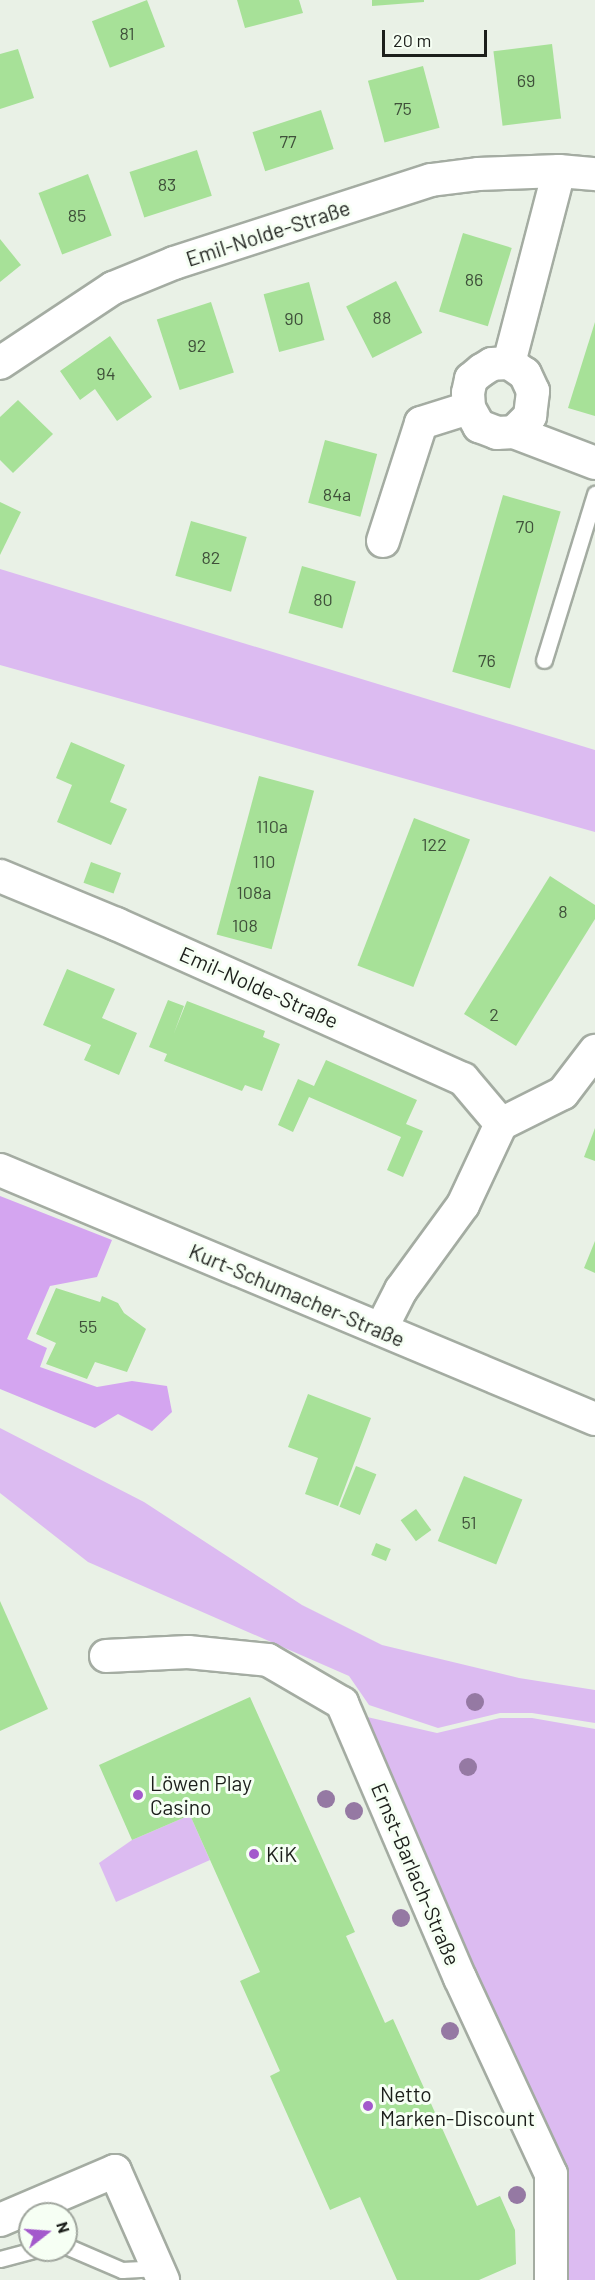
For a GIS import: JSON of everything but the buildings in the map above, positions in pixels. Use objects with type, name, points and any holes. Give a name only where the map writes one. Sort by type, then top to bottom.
[{"type":"street","name":"Emil-Nolde-Straße","points":[[0,363],[113,288],[174,263],[431,180],[478,174],[559,171],[595,174]]},
{"type":"street","points":[[509,363],[559,171]]},
{"type":"street","points":[[514,432],[530,416],[533,391],[525,374],[509,363],[492,364],[471,379],[469,408],[479,426],[497,433],[514,432],[595,463]]},
{"type":"street","points":[[383,541],[421,423],[469,408]]},
{"type":"street","name":"Emil-Nolde-Straße","points":[[0,876],[116,924],[463,1079],[501,1124]]},
{"type":"street","points":[[381,1329],[401,1290],[463,1205],[501,1124],[562,1093],[595,1051]]},
{"type":"street","name":"Kurt-Schumacher-Straße","points":[[0,1170],[595,1419]]},
{"type":"street","name":"Ernst-Barlach-Straße","points":[[106,1656],[188,1652],[268,1660],[342,1703],[460,1978],[551,2174],[550,2280]]},
{"type":"street","points":[[0,2220],[115,2171],[160,2274]]},
{"type":"lane","points":[[544,660],[595,494]]},
{"type":"lane","points":[[78,2251],[122,2270],[160,2274]]},
{"type":"lane","points":[[0,2259],[18,2254]]},
{"type":"shaded area","points":[[0,569],[595,750],[595,832],[0,665]]},
{"type":"shaded area","points":[[0,1196],[112,1240],[97,1277],[50,1286],[27,1339],[47,1348],[40,1367],[97,1387],[132,1381],[167,1386],[172,1412],[152,1431],[118,1414],[95,1428],[0,1389]]},
{"type":"shaded area","points":[[0,1428],[144,1502],[302,1605],[382,1645],[519,1678],[595,1690],[595,1723],[532,1713],[500,1713],[438,1728],[369,1705],[349,1676],[88,1562],[0,1493]]},
{"type":"shaded area","points":[[367,1717],[437,1733],[500,1718],[532,1718],[595,1729],[595,2280],[561,2280],[560,2169]]},
{"type":"shaded area","points":[[190,1815],[210,1860],[116,1902],[99,1863],[132,1840]]},
{"type":"place","name":"Löwen Play Casino","points":[[138,1795]]},
{"type":"place","name":"KiK","points":[[254,1854]]},
{"type":"place","name":"Netto Marken-Discount","points":[[368,2106]]}]
